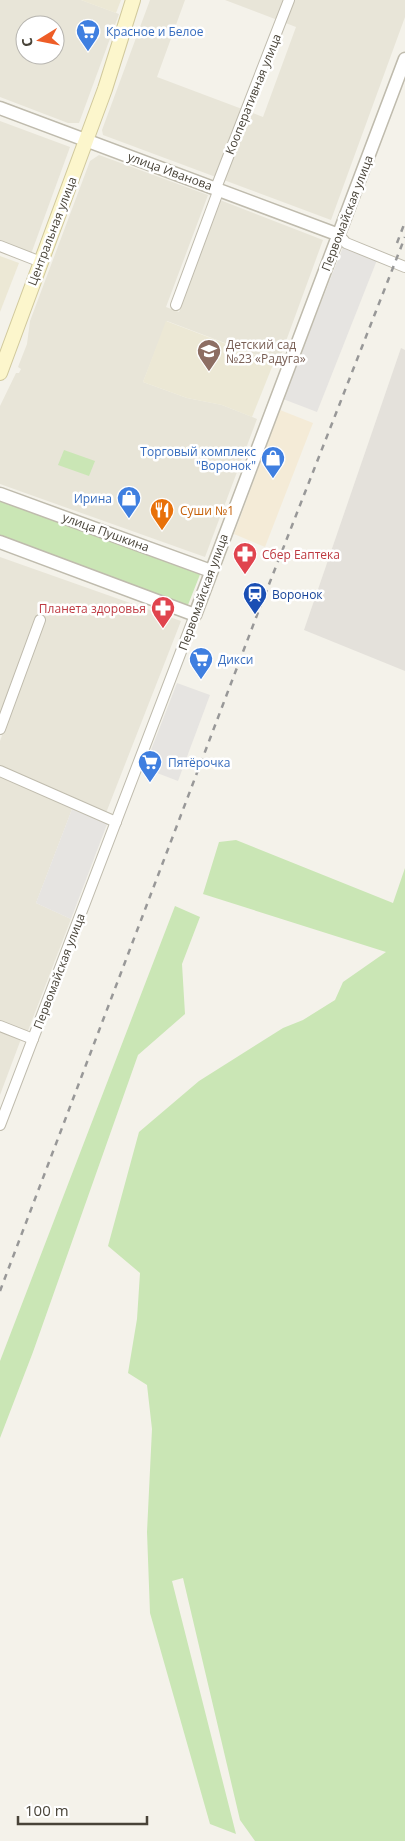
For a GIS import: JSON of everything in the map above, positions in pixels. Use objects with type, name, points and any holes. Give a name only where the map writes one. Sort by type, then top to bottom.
[{"type":"main road","name":"Центральная улица","points":[[0,372],[105,90],[133,0]]},
{"type":"main road","name":"Центральная улица","points":[[105,90],[119,66],[142,0]]},
{"type":"street","name":"Кооперативная улица","points":[[176,305],[217,188],[290,0]]},
{"type":"street","name":"Первомайская улица","points":[[0,1125],[405,59]]},
{"type":"street","name":"улица Иванова","points":[[0,108],[339,235]]},
{"type":"street","points":[[339,235],[346,243],[405,267]]},
{"type":"street","points":[[0,246],[40,262]]},
{"type":"street","name":"улица Пушкина","points":[[0,494],[211,571]]},
{"type":"street","points":[[0,542],[195,615]]},
{"type":"street","points":[[0,729],[40,620]]},
{"type":"street","points":[[0,771],[116,822]]},
{"type":"street","points":[[0,1026],[33,1039]]},
{"type":"shaded area","points":[[0,0],[81,0],[119,14],[79,123],[68,123],[0,97]]},
{"type":"shaded area","points":[[81,0],[121,0],[116,13]]},
{"type":"shaded area","points":[[150,0],[185,0],[157,77],[263,117],[296,27],[225,0],[405,0],[405,17],[331,220],[103,135],[102,130]]},
{"type":"shaded area","points":[[0,121],[70,147],[31,254],[0,244]]},
{"type":"shaded area","points":[[99,155],[208,195],[166,307],[179,312],[220,200],[323,240],[278,363],[167,321],[143,382],[187,398],[222,405],[257,419],[205,557],[0,484],[0,406],[16,373],[19,373],[21,369],[18,367],[27,344],[30,321],[90,161]]},
{"type":"shaded area","points":[[343,247],[377,260],[317,412],[283,399]]},
{"type":"shaded area","points":[[0,256],[19,263],[0,312]]},
{"type":"shaded area","name":"Детский сад №23 «Радуга»","points":[[166,321],[274,362],[252,417],[222,405],[187,398],[143,382]]},
{"type":"shaded area","points":[[401,348],[405,350],[405,671],[304,630]]},
{"type":"shaded area","name":"Торговый комплекс \"Воронок\"","points":[[280,410],[313,423],[265,547],[234,534]]},
{"type":"shaded area","points":[[0,557],[181,621],[106,813],[0,766],[0,741],[44,620],[36,618],[0,714]]},
{"type":"shaded area","points":[[177,683],[210,695],[178,781],[144,768]]},
{"type":"shaded area","points":[[0,771],[74,804],[36,903],[71,919],[26,1036],[0,1026]]},
{"type":"shaded area","points":[[74,804],[109,819],[71,919],[36,903]]},
{"type":"shaded area","points":[[0,1031],[21,1039],[0,1095]]},
{"type":"green space","points":[[64,450],[95,461],[89,476],[58,465]]},
{"type":"green space","points":[[0,500],[201,572],[186,610],[0,540]]},
{"type":"green space","points":[[236,840],[393,903],[405,868],[405,1841],[255,1841],[240,1820],[183,1578],[172,1581],[236,1834],[210,1824],[150,1613],[147,1532],[152,1429],[147,1385],[128,1373],[137,1319],[140,1273],[108,1246],[139,1132],[199,1081],[283,1028],[303,1020],[335,1000],[343,982],[386,952],[203,894],[219,842]]},
{"type":"green space","points":[[175,906],[200,917],[182,964],[185,1014],[138,1055],[33,1352],[0,1438],[0,1361]]},
{"type":"railway","points":[[397,243],[405,222]]},
{"type":"railway","points":[[0,1291],[257,615],[405,237]]},
{"type":"place","name":"Красное и Белое","points":[[88,52]]},
{"type":"place","name":"Детский сад №23 «Радуга»","points":[[209,372]]},
{"type":"place","name":"Торговый комплекс \"Воронок\"","points":[[273,479]]},
{"type":"place","name":"Ирина","points":[[129,519]]},
{"type":"place","name":"Суши №1","points":[[162,531]]},
{"type":"place","name":"Сбер Еаптека","points":[[245,575]]},
{"type":"place","name":"Воронок","points":[[255,615]]},
{"type":"place","name":"Планета здоровья","points":[[163,629]]},
{"type":"place","name":"Дикси","points":[[201,680]]},
{"type":"place","name":"Пятёрочка","points":[[150,783]]}]
